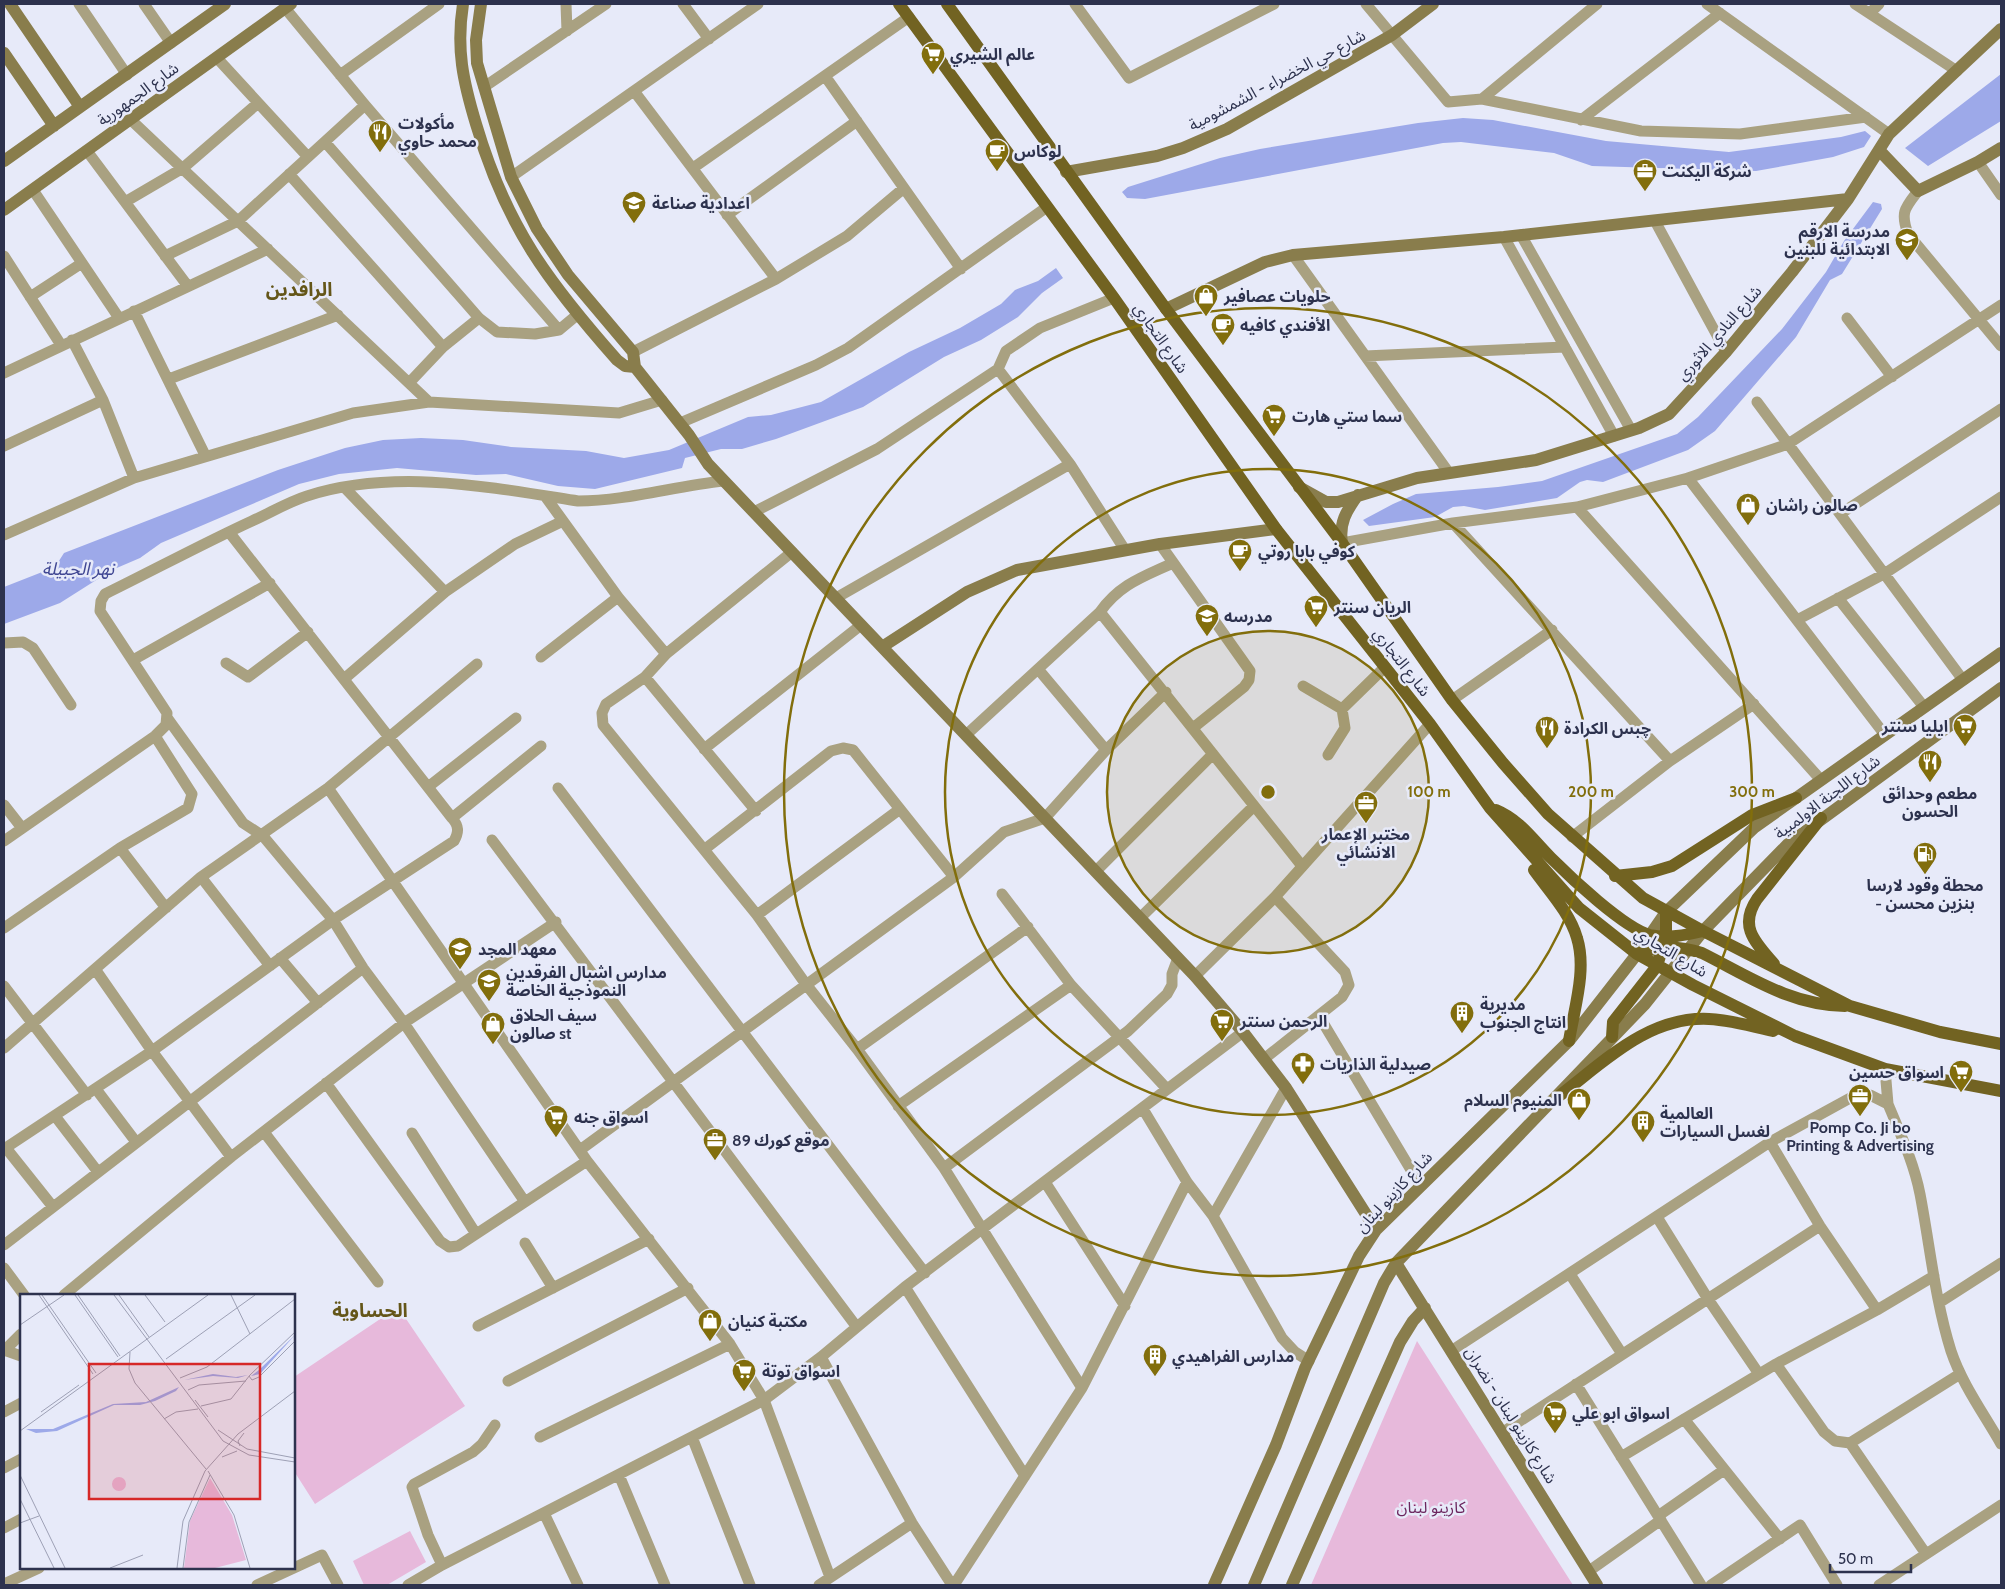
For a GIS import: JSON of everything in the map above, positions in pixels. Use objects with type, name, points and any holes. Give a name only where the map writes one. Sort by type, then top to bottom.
[{"type":"main road","name":"شارع التجاري","points":[[899,4],[1114,298],[1276,529],[1430,724],[1490,808],[1579,908],[1638,954],[1657,966],[1795,1036],[1885,1069],[2001,1092]]},
{"type":"main road","name":"شارع التجاري","points":[[946,4],[1166,309],[1342,543],[1452,700],[1509,770],[1548,814],[1615,876],[1643,898],[1703,931]]},
{"type":"main road","points":[[1615,876],[1652,872],[1672,866],[1752,815],[1796,798]]},
{"type":"main road","points":[[1490,808],[1516,822],[1577,883],[1612,912],[1649,935],[1702,953],[1796,1000],[1824,1006],[1850,1006]]},
{"type":"main road","points":[[1779,970],[1752,937],[1749,922],[1750,910],[1756,899],[1821,818]]},
{"type":"main road","points":[[1514,836],[1525,857],[1570,922],[1577,937],[1580,957],[1579,974],[1569,1040]]},
{"type":"main road","points":[[1612,1037],[1613,1022],[1657,966],[1665,942],[1666,912]]},
{"type":"main road","points":[[1638,954],[1665,942],[1703,931],[1850,1006],[1940,1032],[2001,1044]]},
{"type":"main road","points":[[1559,1096],[1633,1040],[1650,1031],[1675,1022],[1696,1019],[1724,1020],[1795,1036]]},
{"type":"street","points":[[10,4],[80,107]]},
{"type":"street","points":[[79,4],[127,76]]},
{"type":"street","points":[[144,4],[171,44]]},
{"type":"street","name":"شارع الجمهورية","points":[[5,157],[127,76],[171,44],[211,8],[225,4]]},
{"type":"street","points":[[340,75],[439,4]]},
{"type":"street","points":[[463,4],[460,62],[487,162],[503,201],[523,239],[551,282],[577,315],[617,360],[625,366],[635,367]]},
{"type":"street","points":[[481,4],[476,63],[511,177],[537,229],[568,276],[633,352],[635,367],[680,423],[708,464],[1195,976],[1243,1032],[1286,1088],[1376,1230]]},
{"type":"street","points":[[566,4],[567,31]]},
{"type":"street","points":[[484,88],[606,4]]},
{"type":"street","points":[[683,4],[709,39]]},
{"type":"street","points":[[511,177],[758,4]]},
{"type":"street","points":[[1078,4],[1129,78],[1274,4]]},
{"type":"street","points":[[1366,4],[1448,102],[1482,99],[1641,131],[1740,134],[1866,117]]},
{"type":"street","name":"شارع حي الخضراء - الشمشومية","points":[[1066,172],[1157,156],[1183,148],[1268,107],[1392,35],[1433,4]]},
{"type":"street","points":[[1482,99],[1597,4]]},
{"type":"street","points":[[1707,4],[1889,134]]},
{"type":"street","points":[[1855,4],[1957,71]]},
{"type":"street","points":[[1870,13],[1879,4]]},
{"type":"street","points":[[288,6],[365,105],[559,330]]},
{"type":"street","name":"شارع الجمهورية","points":[[4,210],[288,6]]},
{"type":"street","points":[[1581,120],[1720,13]]},
{"type":"street","points":[[693,168],[909,17]]},
{"type":"street","name":"شارع النادي الاثوري","points":[[1298,486],[1326,502],[1338,502],[1417,478],[1536,460],[1614,436],[1669,414],[1726,352],[1792,272],[1848,200],[1889,134],[2001,29]]},
{"type":"street","points":[[4,53],[54,126]]},
{"type":"street","points":[[217,58],[257,104],[308,157]]},
{"type":"street","points":[[825,76],[960,269]]},
{"type":"street","points":[[634,91],[776,278]]},
{"type":"street","points":[[125,202],[183,168],[257,104]]},
{"type":"street","points":[[165,256],[238,221],[365,105]]},
{"type":"street","points":[[130,119],[429,402]]},
{"type":"street","points":[[727,215],[857,121]]},
{"type":"street","points":[[325,142],[479,318],[498,332],[535,334],[559,330],[577,315]]},
{"type":"street","points":[[2001,148],[1978,162],[1918,190],[1905,208],[1902,219],[1908,234],[2001,346]]},
{"type":"street","points":[[1879,150],[1918,190]]},
{"type":"street","points":[[87,151],[187,285]]},
{"type":"street","points":[[1978,162],[2001,195]]},
{"type":"street","points":[[289,174],[443,347]]},
{"type":"street","points":[[617,360],[776,278],[847,236],[904,188]]},
{"type":"street","points":[[33,190],[119,318]]},
{"type":"street","points":[[1166,309],[1265,262],[1293,255],[1504,237],[1848,200]]},
{"type":"street","points":[[680,423],[816,365],[878,328],[1047,207]]},
{"type":"street","points":[[1655,221],[1726,352]]},
{"type":"street","points":[[1522,235],[1631,430]]},
{"type":"street","points":[[1504,237],[1614,436]]},
{"type":"street","points":[[5,369],[66,343],[187,285],[268,249]]},
{"type":"street","points":[[1293,255],[1448,473]]},
{"type":"street","points":[[4,256],[30,297],[66,343],[103,400],[134,478]]},
{"type":"street","points":[[30,297],[82,264]]},
{"type":"street","points":[[754,512],[877,449],[998,369],[1006,352],[1040,328],[1114,298]]},
{"type":"street","points":[[1358,495],[1349,507],[1342,522],[1342,543],[1454,523],[1577,507],[1688,478],[1788,444],[2001,305]]},
{"type":"street","points":[[134,310],[170,379],[205,455]]},
{"type":"street","points":[[170,379],[338,315]]},
{"type":"street","points":[[409,383],[443,347],[479,318]]},
{"type":"street","points":[[1846,318],[1892,377]]},
{"type":"street","points":[[1365,356],[1565,347]]},
{"type":"street","points":[[998,369],[1070,464],[1125,550]]},
{"type":"street","points":[[4,446],[103,400]]},
{"type":"street","points":[[4,535],[134,478],[205,455],[353,413],[429,402],[620,413],[662,400]]},
{"type":"street","points":[[1757,402],[1962,680]]},
{"type":"street","points":[[1840,514],[2001,410]]},
{"type":"street","points":[[836,598],[1070,464]]},
{"type":"street","points":[[1688,478],[1885,735]]},
{"type":"street","points":[[525,1202],[404,1023],[363,968],[333,920],[263,836],[242,823],[168,720],[167,713],[100,611],[101,601],[106,594],[229,532],[306,496],[344,488],[399,481],[578,501],[598,501],[687,485],[724,481]]},
{"type":"street","points":[[344,488],[445,592]]},
{"type":"street","points":[[545,496],[618,596],[666,654]]},
{"type":"street","points":[[1797,620],[1884,574],[2001,497]]},
{"type":"street","points":[[1577,507],[1821,780]]},
{"type":"street","points":[[344,679],[445,592],[515,544],[563,521]]},
{"type":"street","points":[[1454,523],[1670,761]]},
{"type":"street","points":[[882,647],[967,592],[1017,570],[1160,544],[1276,529]]},
{"type":"street","points":[[53,1207],[5,1148],[152,1051],[333,920],[454,841],[458,834],[457,824],[229,532]]},
{"type":"street","points":[[1160,544],[1250,671],[1249,680],[1244,687],[1193,728]]},
{"type":"street","points":[[792,552],[666,654],[645,677],[606,704],[602,713],[603,725],[758,916],[805,984],[857,1049],[944,1168],[1082,1388]]},
{"type":"street","points":[[966,735],[1100,612],[1111,596],[1122,587],[1173,563]]},
{"type":"street","points":[[133,660],[270,583]]},
{"type":"street","points":[[542,657],[618,596]]},
{"type":"street","points":[[1838,598],[1924,708]]},
{"type":"street","points":[[1100,612],[1166,692],[1302,866]]},
{"type":"street","points":[[704,750],[861,625]]},
{"type":"street","points":[[1452,700],[1552,630]]},
{"type":"street","points":[[226,663],[248,677],[308,632]]},
{"type":"street","points":[[4,643],[23,642],[33,648],[71,705]]},
{"type":"street","name":"شارع اللجنة الاولمبية","points":[[1649,935],[1666,912],[1755,827],[2001,653]]},
{"type":"street","points":[[4,1048],[201,877],[263,836],[328,788],[477,664]]},
{"type":"street","points":[[1342,708],[1385,667]]},
{"type":"street","points":[[1038,669],[1106,750]]},
{"type":"street","points":[[645,677],[756,811]]},
{"type":"street","points":[[1303,686],[1342,708],[1345,728],[1328,755]]},
{"type":"street","name":"شارع اللجنة الاولمبية","points":[[1671,973],[1703,931],[1788,844],[2001,688]]},
{"type":"street","points":[[580,1150],[741,1030],[954,877],[1004,832],[1045,818],[1106,750],[1166,692]]},
{"type":"street","points":[[1572,837],[1670,761],[1754,704]]},
{"type":"street","points":[[428,786],[516,718]]},
{"type":"street","points":[[4,841],[155,736],[168,720]]},
{"type":"street","points":[[1195,976],[1275,896],[1430,724]]},
{"type":"street","points":[[4,928],[120,848],[188,808],[192,794],[155,736]]},
{"type":"street","points":[[452,818],[540,746]]},
{"type":"street","points":[[705,849],[831,752],[843,748],[853,750],[954,877]]},
{"type":"street","points":[[1096,872],[1213,754]]},
{"type":"street","points":[[328,788],[587,1161],[730,1344],[764,1400],[830,1577]]},
{"type":"street","points":[[558,788],[925,1273]]},
{"type":"street","points":[[4,804],[22,828]]},
{"type":"street","points":[[1140,918],[1254,806]]},
{"type":"street","points":[[758,916],[900,809]]},
{"type":"street","points":[[492,840],[556,922],[856,1326]]},
{"type":"street","points":[[120,848],[166,908]]},
{"type":"street","points":[[201,877],[270,966]]},
{"type":"street","points":[[1002,894],[1071,985],[1167,1089]]},
{"type":"street","points":[[1264,1060],[1342,997],[1349,985],[1345,972],[1275,896]]},
{"type":"street","points":[[65,1294],[231,1157],[404,1023],[556,922]]},
{"type":"street","points":[[857,1049],[1028,927]]},
{"type":"street","name":"شارع كازينو لبنان","points":[[1214,1585],[1274,1451],[1308,1361],[1352,1270],[1376,1230],[1569,1040],[1638,954],[1649,935]]},
{"type":"street","points":[[280,958],[318,1003]]},
{"type":"street","points":[[944,1168],[1119,1037],[1167,994],[1172,985],[1172,974],[1178,958]]},
{"type":"street","points":[[4,1245],[188,1101],[363,968]]},
{"type":"street","points":[[95,969],[188,1101],[231,1157]]},
{"type":"street","points":[[1254,1585],[1384,1283],[1396,1263],[1559,1096],[1612,1037],[1645,1004],[1671,973]]},
{"type":"street","points":[[898,1106],[1071,985]]},
{"type":"street","points":[[4,986],[32,1023],[136,1142]]},
{"type":"street","points":[[1319,1016],[1420,1185]]},
{"type":"street","points":[[408,1585],[442,1565],[764,1400],[821,1358],[856,1326],[905,1287],[1243,1032]]},
{"type":"street","points":[[1885,1069],[1888,1104],[1920,1192],[1934,1276],[1951,1352],[1960,1374],[2001,1444]]},
{"type":"street","points":[[326,1084],[440,1240],[448,1247],[458,1246],[587,1161]]},
{"type":"street","points":[[1213,1216],[1286,1088]]},
{"type":"street","points":[[1452,1351],[1770,1142],[1852,1096],[1870,1095],[1888,1104]]},
{"type":"street","points":[[1143,1109],[1187,1182],[1213,1216],[1282,1338],[1295,1352],[1308,1361]]},
{"type":"street","points":[[55,1116],[98,1172]]},
{"type":"street","points":[[264,1132],[378,1282]]},
{"type":"street","points":[[412,1133],[476,1234]]},
{"type":"street","points":[[1770,1142],[1820,1226],[1877,1310]]},
{"type":"street","points":[[1045,1182],[1125,1306]]},
{"type":"street","points":[[821,1358],[912,1523],[953,1585],[1082,1388],[1187,1182]]},
{"type":"street","points":[[1657,1216],[1708,1299],[1759,1374]]},
{"type":"street","points":[[1502,1432],[1820,1226]]},
{"type":"street","points":[[478,1326],[649,1239]]},
{"type":"street","points":[[525,1243],[553,1288]]},
{"type":"street","points":[[1940,1303],[2001,1262]]},
{"type":"street","name":"شارع كازينو لبنان - نضران","points":[[1396,1263],[1597,1585]]},
{"type":"street","points":[[4,1268],[23,1294]]},
{"type":"street","points":[[1570,1274],[1622,1354]]},
{"type":"street","points":[[1621,1457],[1776,1364],[1877,1310],[1934,1276]]},
{"type":"street","points":[[905,1287],[1025,1476]]},
{"type":"street","points":[[508,1381],[688,1288]]},
{"type":"street","points":[[1292,1585],[1400,1342],[1413,1321],[1425,1308]]},
{"type":"street","points":[[20,1335],[4,1350],[20,1356]]},
{"type":"street","points":[[540,1437],[730,1344]]},
{"type":"street","points":[[1776,1364],[1824,1432],[1835,1441],[1850,1443],[1960,1374]]},
{"type":"street","points":[[1576,1384],[1701,1585]]},
{"type":"street","points":[[4,1412],[20,1404]]},
{"type":"street","points":[[1684,1419],[1780,1539]]},
{"type":"street","points":[[442,1565],[428,1536],[412,1487],[414,1484],[478,1448],[495,1426]]},
{"type":"street","points":[[692,1437],[750,1585]]},
{"type":"street","points":[[1850,1443],[1926,1554]]},
{"type":"street","points":[[4,1468],[20,1460]]},
{"type":"street","points":[[1588,1571],[1724,1470]]},
{"type":"street","points":[[619,1475],[665,1585]]},
{"type":"street","points":[[1879,1585],[2001,1505]]},
{"type":"street","points":[[544,1513],[578,1585]]},
{"type":"street","points":[[4,1528],[20,1520]]},
{"type":"street","points":[[819,1585],[912,1523]]},
{"type":"street","points":[[1712,1585],[1800,1526],[1838,1585]]},
{"type":"street","points":[[295,1567],[322,1555],[338,1585]]},
{"type":"street","points":[[4,1584],[37,1569]]},
{"type":"street","points":[[256,1585],[291,1569]]},
{"type":"green space","points":[[398,1307],[465,1406],[315,1504],[295,1473],[295,1376]]},
{"type":"green space","name":"كازينو لبنان","points":[[1417,1341],[1573,1585],[1311,1585]]},
{"type":"green space","points":[[410,1531],[426,1562],[387,1585],[364,1585],[353,1561]]},
{"type":"water","points":[[2001,74],[2001,121],[1928,166],[1905,148]]},
{"type":"water","points":[[1463,118],[1493,120],[1606,141],[1729,152],[1841,137],[1865,131],[1871,136],[1864,147],[1833,157],[1756,171],[1592,166],[1554,153],[1461,142],[1443,143],[1145,199],[1127,198],[1122,192],[1128,187],[1220,158],[1260,149],[1418,123]]},
{"type":"water","points":[[1873,202],[1881,204],[1882,209],[1842,274],[1830,280],[1796,337],[1715,431],[1688,450],[1603,482],[1587,480],[1580,482],[1557,498],[1485,510],[1464,506],[1453,507],[1435,517],[1369,526],[1363,520],[1416,494],[1542,481],[1677,434],[1698,417],[1782,329],[1826,272],[1844,241]]},
{"type":"water","name":"نهر الجبيلة","points":[[1056,268],[1063,278],[1042,293],[1018,317],[981,340],[944,357],[863,407],[776,439],[742,449],[721,449],[685,458],[682,468],[595,489],[558,486],[506,474],[476,475],[397,468],[339,474],[299,484],[161,543],[140,558],[112,570],[60,603],[4,624],[4,587],[55,567],[64,553],[278,470],[345,448],[383,440],[421,438],[463,440],[511,447],[586,451],[624,458],[669,450],[748,417],[771,415],[821,402],[909,352],[960,328],[1001,304],[1015,290],[1038,281]]},
{"type":"place","name":"عالم الشيري","points":[[933,75]]},
{"type":"place","name":"مأكولات محمد حاوي","points":[[380,153]]},
{"type":"place","name":"لوكاس","points":[[997,172]]},
{"type":"place","name":"شركة اليكنت","points":[[1645,192]]},
{"type":"place","name":"اعدادية صناعة","points":[[634,224]]},
{"type":"place","name":"مدرسة الارقم الابتدائية للبنين","points":[[1907,261]]},
{"type":"place","name":"حلويات عصافير","points":[[1206,317]]},
{"type":"place","name":"الأفندي كافيه","points":[[1223,346]]},
{"type":"place","name":"سما ستي هارت","points":[[1274,437]]},
{"type":"place","name":"صالون راشان","points":[[1748,526]]},
{"type":"place","name":"كوفي بابا روتي","points":[[1240,572]]},
{"type":"place","name":"الريان سنتر","points":[[1316,628]]},
{"type":"place","name":"مدرسه","points":[[1207,637]]},
{"type":"place","name":"ايليا سنتر","points":[[1965,747]]},
{"type":"place","name":"چبس الكرادة","points":[[1547,749]]},
{"type":"place","name":"مطعم وحدائق الحسون","points":[[1930,783]]},
{"type":"place","name":"مختبر الإعمار الانشائي","points":[[1366,824]]},
{"type":"place","name":"محطة وقود لارسا - بنزين محسن","points":[[1925,875]]},
{"type":"place","name":"معهد المجد","points":[[460,970]]},
{"type":"place","name":"مدارس اشبال الفرقدين النموذجية الخاصة","points":[[489,1002]]},
{"type":"place","name":"مديرية انتاج الجنوب","points":[[1462,1034]]},
{"type":"place","name":"الرحمن سنتر","points":[[1222,1042]]},
{"type":"place","name":"سيف الحلاق صالون st","points":[[493,1045]]},
{"type":"place","name":"صيدلية الذاريات","points":[[1303,1085]]},
{"type":"place","name":"اسواق حسين","points":[[1961,1093]]},
{"type":"place","name":"Pomp Co. Ji bo Printing & Advertising","points":[[1860,1117]]},
{"type":"place","name":"المنيوم السلام","points":[[1579,1121]]},
{"type":"place","name":"اسواق جنه","points":[[556,1138]]},
{"type":"place","name":"العالمية لغسل السيارات","points":[[1643,1143]]},
{"type":"place","name":"موقع كورك 89","points":[[715,1161]]},
{"type":"place","name":"مكتبة كنيان","points":[[710,1342]]},
{"type":"place","name":"مدارس الفراهيدي","points":[[1155,1377]]},
{"type":"place","name":"اسواق توتة","points":[[744,1392]]},
{"type":"place","name":"اسواق ابو علي","points":[[1555,1434]]},
{"type":"district","name":"الرافدين","points":[[299,289]]},
{"type":"district","name":"الحساوية","points":[[370,1310]]}]
